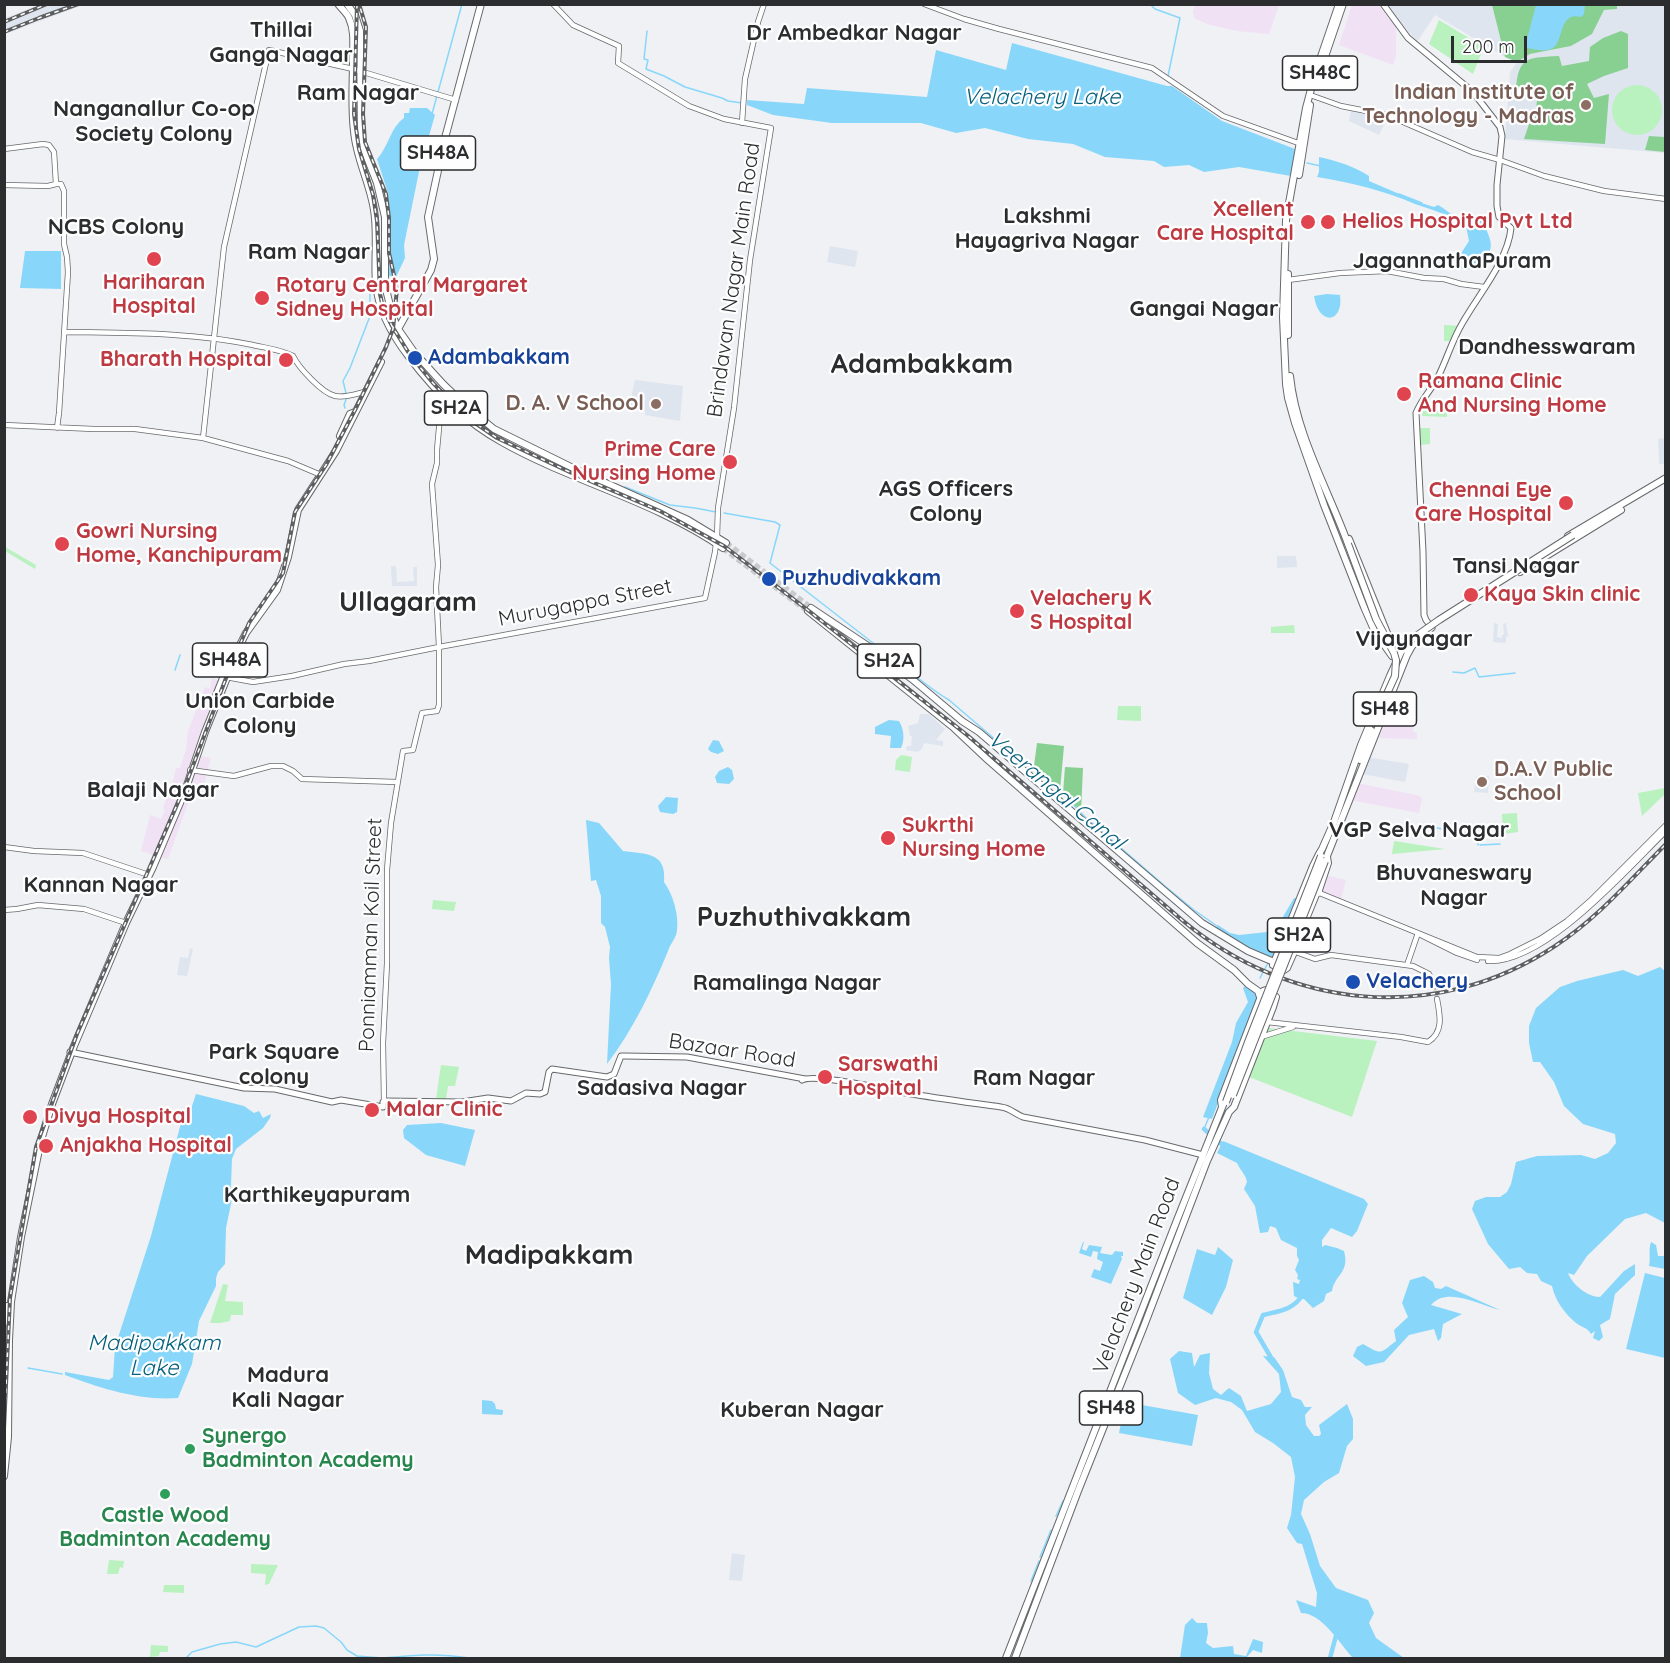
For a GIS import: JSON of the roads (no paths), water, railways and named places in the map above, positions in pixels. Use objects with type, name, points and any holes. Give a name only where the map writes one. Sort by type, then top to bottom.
[{"type":"main road","name":"SH2A","points":[[338,4],[350,19],[354,33],[356,70]]},
{"type":"main road","name":"SH2A","points":[[347,4],[355,15],[360,31],[352,111],[376,222],[378,294],[381,310],[393,334],[421,372],[471,422],[686,522],[724,545]]},
{"type":"main road","name":"SH48A","points":[[398,329],[433,266],[428,221],[437,158],[455,99],[479,4]]},
{"type":"main road","name":"SH48C","points":[[1341,4],[1301,143],[1289,222],[1286,317],[1292,396],[1310,452],[1347,541]]},
{"type":"main road","name":"SH48C","points":[[1341,4],[1315,74],[1285,229],[1288,398],[1338,541],[1372,627],[1394,659],[1394,667]]},
{"type":"main road","points":[[1382,4],[1408,38],[1473,92],[1501,129],[1497,206],[1499,217],[1511,228],[1503,257],[1461,325],[1436,381],[1420,403],[1416,413],[1424,615],[1430,626]]},
{"type":"main road","name":"SH2A","points":[[358,143],[374,176],[383,206],[385,285],[398,329],[414,352],[443,384],[494,433]]},
{"type":"main road","points":[[367,178],[374,176]]},
{"type":"main road","name":"SH48A","points":[[125,923],[149,876],[243,631],[275,588],[280,575],[293,513],[306,489],[319,474],[350,414],[356,409],[381,362]]},
{"type":"main road","points":[[1305,452],[1311,460],[1375,629],[1382,638],[1392,643],[1412,639],[1573,535],[1582,533]]},
{"type":"main road","points":[[1430,626],[1592,528],[1665,480]]},
{"type":"main road","points":[[1430,626],[1592,528]]},
{"type":"main road","points":[[1347,541],[1349,539],[1352,545],[1387,633],[1395,645],[1405,648]]},
{"type":"main road","points":[[1347,541],[1376,619],[1394,653],[1396,664],[1395,676],[1370,733],[1349,798]]},
{"type":"main road","name":"SH2A","points":[[810,610],[956,729],[988,760],[1197,943],[1258,988]]},
{"type":"main road","name":"SH2A","points":[[821,618],[871,648],[912,679],[1200,925],[1269,963]]},
{"type":"main road","name":"SH48","points":[[1324,856],[1361,744],[1386,683],[1405,648],[1420,631],[1430,626]]},
{"type":"main road","name":"SH48","points":[[1229,1112],[1226,1105],[1248,1042],[1408,652],[1430,626]]},
{"type":"main road","points":[[1386,683],[1395,686]]},
{"type":"main road","points":[[956,729],[963,723]]},
{"type":"main road","name":"SH48A","points":[[4,1323],[33,1164],[48,1108],[191,770]]},
{"type":"main road","points":[[1319,854],[1324,856],[1328,862],[1286,970],[1269,963],[1319,854]]},
{"type":"main road","points":[[1226,1105],[1221,1100],[1263,991],[1258,988]]},
{"type":"main road","name":"Velachery Main Road","points":[[1214,1134],[1234,1107],[1276,997],[1258,988]]},
{"type":"main road","name":"SH48A","points":[[4,1476],[8,1437],[9,1340],[14,1277],[41,1140],[70,1052]]},
{"type":"main road","points":[[70,1052],[244,1088],[275,1089],[332,1102],[341,1100],[383,1104]]},
{"type":"main road","name":"Bazaar Road","points":[[383,1104],[462,1102],[488,1098],[513,1101],[526,1093],[545,1092],[552,1069],[609,1080],[617,1076],[622,1058],[692,1060],[787,1078],[841,1081],[1001,1107],[1013,1111]]},
{"type":"main road","points":[[841,1081],[845,1084],[905,1096],[1013,1111],[1018,1115],[1040,1121],[1206,1150]]},
{"type":"main road","name":"Velachery Main Road","points":[[1015,1659],[1206,1150],[1226,1105]]},
{"type":"main road","points":[[1145,1140],[1206,1150]]},
{"type":"main road","name":"Velachery Main Road","points":[[1006,1659],[1137,1333]]},
{"type":"main road","points":[[1018,1629],[1025,1632]]},
{"type":"street","points":[[553,4],[573,25],[619,46],[618,63],[689,106],[742,123],[745,79],[764,4]]},
{"type":"street","points":[[924,4],[941,7],[964,19],[1152,68],[1224,116],[1301,143]]},
{"type":"street","points":[[203,438],[225,247],[269,50],[356,70],[455,99]]},
{"type":"street","points":[[1313,96],[1341,106],[1387,115],[1472,152],[1564,182],[1604,191],[1665,199]]},
{"type":"street","name":"Brindavan Nagar Main Road","points":[[705,598],[716,550],[718,511],[734,408],[750,260],[771,128],[742,123]]},
{"type":"street","points":[[4,148],[44,144],[50,146],[54,152],[56,184]]},
{"type":"street","points":[[4,185],[61,184],[64,191],[64,242],[68,272],[57,428]]},
{"type":"street","points":[[1288,280],[1387,271],[1484,287]]},
{"type":"street","points":[[65,332],[213,338],[290,354],[298,365],[335,396],[364,392]]},
{"type":"street","name":"Ponniamman Koil Street","points":[[383,1104],[387,870],[391,823],[403,751],[413,750],[422,713],[437,711],[439,705],[436,587],[438,565],[432,484],[437,461],[442,395]]},
{"type":"street","points":[[4,425],[135,429],[203,438],[288,461],[319,474]]},
{"type":"street","name":"Murugappa Street","points":[[226,676],[260,681],[705,598]]},
{"type":"street","points":[[191,770],[234,776],[271,766],[283,766],[302,778],[397,782]]},
{"type":"street","points":[[1541,941],[1590,901],[1665,825]]},
{"type":"street","points":[[1318,892],[1478,960],[1500,961],[1541,941],[1571,922],[1594,903],[1665,831]]},
{"type":"street","points":[[4,847],[83,853],[146,874]]},
{"type":"street","points":[[4,910],[38,905],[84,909],[125,923]]},
{"type":"street","points":[[1407,965],[1418,933]]},
{"type":"street","points":[[1294,951],[1315,959],[1331,955],[1413,966],[1429,974],[1435,986]]},
{"type":"street","points":[[1267,1022],[1428,1042],[1432,1041],[1441,1022],[1437,999]]},
{"type":"street","points":[[1261,1037],[1298,1025]]},
{"type":"water","points":[[1536,5],[1585,5],[1584,14],[1581,17],[1573,16],[1565,23],[1555,46],[1542,50],[1527,48],[1526,43]]},
{"type":"water","name":"Velachery Lake","points":[[1012,43],[1172,86],[1222,121],[1295,149],[1291,176],[1239,167],[1204,172],[1189,165],[1164,167],[1154,161],[1105,157],[1073,144],[1028,139],[985,128],[956,133],[921,123],[832,123],[773,115],[747,105],[747,100],[804,104],[807,88],[927,97],[936,50],[1006,70]]},
{"type":"water","points":[[410,108],[427,108],[435,115],[420,167],[404,245],[405,258],[396,277],[389,276],[388,193],[377,159],[399,122],[404,118],[404,113],[409,113]]},
{"type":"water","points":[[1319,157],[1351,167],[1369,176],[1369,181],[1418,202],[1434,207],[1438,205],[1461,219],[1471,220],[1476,215],[1482,218],[1491,245],[1489,253],[1481,253],[1471,268],[1465,270],[1459,267],[1458,258],[1469,241],[1466,226],[1448,216],[1391,195],[1355,184],[1317,177]]},
{"type":"water","points":[[25,251],[61,251],[61,289],[20,288]]},
{"type":"water","points":[[1340,295],[1338,311],[1330,318],[1321,313],[1314,296]]},
{"type":"water","points":[[889,720],[899,721],[901,724],[903,738],[901,748],[890,748],[891,736],[875,734],[875,727]]},
{"type":"water","points":[[713,740],[719,741],[724,751],[718,754],[708,749]]},
{"type":"water","points":[[728,767],[732,770],[734,779],[729,784],[717,783],[715,777],[719,771]]},
{"type":"water","points":[[666,797],[678,798],[677,812],[673,814],[660,812],[658,806]]},
{"type":"water","points":[[586,820],[599,823],[623,851],[647,854],[658,860],[662,865],[664,882],[673,899],[677,918],[676,935],[649,995],[634,1024],[607,1064],[611,984],[610,947],[605,927],[601,923],[601,896],[596,880],[591,881]]},
{"type":"water","points":[[1296,898],[1271,961],[1215,929],[1218,925],[1230,933],[1239,935],[1267,932],[1280,922]]},
{"type":"water","points":[[1660,967],[1666,972],[1665,1223],[1646,1213],[1625,1219],[1587,1256],[1574,1275],[1568,1273],[1581,1289],[1590,1295],[1600,1297],[1624,1271],[1635,1264],[1635,1275],[1615,1294],[1610,1319],[1600,1325],[1603,1337],[1599,1341],[1593,1338],[1595,1331],[1591,1334],[1568,1315],[1558,1301],[1552,1286],[1541,1281],[1537,1274],[1527,1273],[1520,1267],[1509,1269],[1488,1244],[1472,1209],[1475,1201],[1486,1197],[1500,1197],[1507,1192],[1516,1162],[1537,1156],[1581,1155],[1595,1159],[1608,1153],[1616,1143],[1615,1134],[1583,1124],[1564,1106],[1554,1082],[1540,1062],[1533,1062],[1529,1043],[1529,1026],[1536,1008],[1560,987],[1623,970],[1638,976]]},
{"type":"water","points":[[1245,986],[1257,992],[1258,998],[1212,1119],[1203,1117],[1232,1042],[1236,1023],[1248,1002],[1243,988]]},
{"type":"water","name":"Madipakkam Lake","points":[[196,1094],[244,1106],[254,1113],[259,1111],[263,1118],[271,1114],[263,1128],[236,1149],[232,1159],[232,1199],[226,1228],[225,1264],[218,1272],[216,1286],[199,1321],[192,1364],[178,1398],[149,1398],[134,1395],[106,1389],[65,1375],[65,1372],[109,1380],[113,1377],[115,1347],[151,1236],[185,1108],[191,1109]]},
{"type":"water","points":[[441,1123],[475,1130],[465,1166],[426,1155],[404,1138],[403,1130],[407,1125]]},
{"type":"water","points":[[1223,1141],[1364,1199],[1368,1204],[1357,1231],[1352,1237],[1331,1228],[1322,1240],[1322,1247],[1325,1245],[1344,1251],[1345,1264],[1332,1291],[1326,1294],[1324,1301],[1313,1308],[1304,1299],[1294,1296],[1293,1282],[1299,1284],[1300,1280],[1297,1279],[1298,1275],[1295,1270],[1299,1260],[1297,1248],[1281,1240],[1276,1228],[1270,1226],[1268,1232],[1260,1233],[1255,1206],[1244,1189],[1247,1182],[1245,1177],[1237,1163],[1217,1153]]},
{"type":"water","points":[[1083,1242],[1082,1249],[1086,1251],[1089,1245],[1102,1247],[1100,1253],[1112,1255],[1115,1251],[1123,1252],[1111,1284],[1091,1277],[1094,1269],[1100,1271],[1103,1262],[1097,1259],[1098,1252],[1093,1251],[1091,1257],[1079,1253]]},
{"type":"water","points":[[1651,1242],[1656,1245],[1658,1256],[1665,1256],[1665,1269],[1649,1266]]},
{"type":"water","points":[[1218,1247],[1233,1260],[1226,1287],[1212,1315],[1183,1298],[1197,1249],[1215,1255]]},
{"type":"water","points":[[1645,1273],[1665,1278],[1665,1358],[1626,1349]]},
{"type":"water","points":[[1424,1276],[1433,1282],[1435,1288],[1441,1289],[1446,1286],[1500,1310],[1464,1298],[1446,1297],[1438,1300],[1431,1305],[1462,1314],[1443,1324],[1441,1338],[1438,1341],[1434,1329],[1409,1335],[1384,1362],[1366,1366],[1353,1356],[1357,1347],[1363,1344],[1380,1352],[1396,1341],[1394,1330],[1408,1317],[1402,1303],[1410,1280]]},
{"type":"water","points":[[1179,1351],[1192,1353],[1194,1367],[1200,1355],[1210,1353],[1209,1373],[1213,1389],[1221,1395],[1229,1388],[1241,1396],[1247,1411],[1271,1404],[1281,1392],[1279,1374],[1263,1356],[1274,1357],[1283,1370],[1292,1397],[1301,1400],[1305,1407],[1312,1407],[1305,1415],[1306,1425],[1314,1436],[1321,1434],[1319,1425],[1347,1404],[1353,1419],[1353,1439],[1347,1446],[1339,1473],[1324,1482],[1304,1500],[1301,1514],[1320,1566],[1336,1588],[1368,1600],[1374,1613],[1369,1623],[1376,1638],[1404,1658],[1353,1658],[1323,1624],[1309,1614],[1301,1613],[1296,1600],[1316,1607],[1317,1593],[1302,1544],[1297,1543],[1287,1528],[1291,1515],[1295,1477],[1291,1457],[1255,1432],[1242,1410],[1231,1402],[1216,1398],[1195,1405],[1178,1393],[1170,1359]]},
{"type":"water","points":[[482,1400],[492,1401],[496,1409],[503,1410],[502,1415],[482,1414]]},
{"type":"water","points":[[1125,1402],[1198,1415],[1192,1446],[1119,1433]]},
{"type":"water","points":[[1192,1618],[1197,1623],[1207,1623],[1206,1643],[1213,1648],[1233,1646],[1234,1654],[1246,1656],[1253,1639],[1263,1642],[1262,1653],[1253,1650],[1246,1658],[1180,1658],[1185,1625]]},
{"type":"waterway","points":[[432,114],[462,4]]},
{"type":"waterway","points":[[1150,4],[1155,9],[1180,18],[1168,76]]},
{"type":"waterway","points":[[647,31],[644,59],[648,60],[646,69],[685,87],[728,101],[742,103]]},
{"type":"waterway","points":[[1307,163],[1321,166]]},
{"type":"waterway","points":[[1399,194],[1422,203]]},
{"type":"waterway","points":[[345,408],[347,397],[343,381],[370,316],[370,290],[373,288]]},
{"type":"waterway","name":"Veerangal Canal","points":[[625,487],[670,505],[716,512]]},
{"type":"waterway","name":"Veerangal Canal","points":[[724,513],[775,522],[780,525],[770,563],[949,700],[1066,797],[1084,816],[1166,887],[1217,926]]},
{"type":"waterway","name":"Veerangal Canal","points":[[175,670],[180,655]]},
{"type":"waterway","points":[[1453,672],[1464,673],[1475,668],[1479,677],[1515,673]]},
{"type":"waterway","points":[[1431,827],[1478,835],[1478,845]]},
{"type":"waterway","points":[[1480,845],[1500,844]]},
{"type":"waterway","name":"Veerangal Canal","points":[[1260,978],[1268,963]]},
{"type":"waterway","name":"Veerangal Canal","points":[[1204,1129],[1209,1117]]},
{"type":"waterway","points":[[1204,1129],[1225,1147]]},
{"type":"waterway","points":[[1273,1361],[1256,1332],[1263,1315],[1291,1307],[1303,1294]]},
{"type":"waterway","points":[[28,1368],[62,1374]]},
{"type":"waterway","points":[[1056,1516],[1063,1501]]},
{"type":"waterway","points":[[1040,1557],[1051,1530]]},
{"type":"waterway","points":[[1031,1581],[1039,1561]]},
{"type":"waterway","points":[[186,1658],[192,1652],[220,1644],[236,1642],[256,1647],[299,1627],[316,1626],[324,1628],[347,1650],[357,1656],[382,1658]]},
{"type":"waterway","points":[[1330,1658],[1337,1632]]},
{"type":"waterway","points":[[383,1658],[426,1655],[469,1658]]},
{"type":"tunnel","points":[[726,543],[811,608]]},
{"type":"tunnel","points":[[723,548],[808,611]]},
{"type":"tunnel","points":[[1435,986],[1437,999]]},
{"type":"railway","points":[[4,22],[47,4]]},
{"type":"railway","points":[[4,32],[78,4]]},
{"type":"railway","points":[[357,4],[354,114],[359,149],[373,195],[377,221],[380,294],[383,308],[392,326],[410,355],[433,383],[462,414],[497,438],[660,511],[724,546],[967,735],[1182,920],[1224,950],[1269,973],[1316,989],[1364,996],[1413,996],[1462,988],[1509,971],[1555,946],[1585,924],[1666,844]]},
{"type":"railway","points":[[4,1429],[10,1298],[36,1147],[77,1034],[186,784],[249,623],[283,573],[295,512],[326,465],[393,329],[397,289],[389,253],[386,194],[365,142],[363,114],[366,27],[360,7]]},
{"type":"place","name":"Indian Institute of Technology - Madras","points":[[1586,105]]},
{"type":"place","name":"Xcellent Care Hospital","points":[[1308,222]]},
{"type":"place","name":"Helios Hospital Pvt Ltd","points":[[1328,222]]},
{"type":"place","name":"Hariharan Hospital","points":[[154,259]]},
{"type":"place","name":"Rotary Central Margaret Sidney Hospital","points":[[262,298]]},
{"type":"place","name":"Adambakkam","points":[[415,358]]},
{"type":"place","name":"Bharath Hospital","points":[[286,360]]},
{"type":"place","name":"Ramana Clinic And Nursing Home","points":[[1404,394]]},
{"type":"place","name":"D. A. V School","points":[[656,404]]},
{"type":"place","name":"Prime Care Nursing Home","points":[[730,462]]},
{"type":"place","name":"Chennai Eye Care Hospital","points":[[1566,503]]},
{"type":"place","name":"Gowri Nursing Home, Kanchipuram","points":[[62,544]]},
{"type":"place","name":"Puzhudivakkam","points":[[769,579]]},
{"type":"place","name":"Kaya Skin clinic","points":[[1471,595]]},
{"type":"place","name":"Velachery K S Hospital","points":[[1017,611]]},
{"type":"place","name":"D.A.V Public School","points":[[1482,782]]},
{"type":"place","name":"Sukrthi Nursing Home","points":[[888,838]]},
{"type":"place","name":"Velachery","points":[[1353,982]]},
{"type":"place","name":"Sarswathi Hospital","points":[[825,1077]]},
{"type":"place","name":"Malar Clinic","points":[[372,1110]]},
{"type":"place","name":"Divya Hospital","points":[[30,1117]]},
{"type":"place","name":"Anjakha Hospital","points":[[46,1146]]},
{"type":"place","name":"Synergo Badminton Academy","points":[[190,1449]]},
{"type":"place","name":"Castle Wood Badminton Academy","points":[[165,1494]]},
{"type":"district","name":"Dr Ambedkar Nagar","points":[[854,33]]},
{"type":"district","name":"Thillai Ganga Nagar","points":[[281,42]]},
{"type":"district","name":"Ram Nagar","points":[[358,93]]},
{"type":"district","name":"Nanganallur Co-op Society Colony","points":[[154,122]]},
{"type":"district","name":"NCBS Colony","points":[[116,227]]},
{"type":"district","name":"Lakshmi Hayagriva Nagar","points":[[1047,228]]},
{"type":"district","name":"Ram Nagar","points":[[309,252]]},
{"type":"district","name":"JagannathaPuram","points":[[1452,261]]},
{"type":"district","name":"Gangai Nagar","points":[[1204,309]]},
{"type":"district","name":"Dandhesswaram","points":[[1547,347]]},
{"type":"district","name":"Adambakkam","points":[[922,365]]},
{"type":"district","name":"AGS Officers Colony","points":[[946,502]]},
{"type":"district","name":"Tansi Nagar","points":[[1516,566]]},
{"type":"district","name":"Ullagaram","points":[[408,603]]},
{"type":"district","name":"Vijaynagar","points":[[1414,639]]},
{"type":"district","name":"Union Carbide Colony","points":[[260,714]]},
{"type":"district","name":"Balaji Nagar","points":[[153,790]]},
{"type":"district","name":"VGP Selva Nagar","points":[[1419,830]]},
{"type":"district","name":"Kannan Nagar","points":[[101,885]]},
{"type":"district","name":"Bhuvaneswary Nagar","points":[[1454,886]]},
{"type":"district","name":"Puzhuthivakkam","points":[[804,918]]},
{"type":"district","name":"Ramalinga Nagar","points":[[787,983]]},
{"type":"district","name":"Park Square colony","points":[[274,1064]]},
{"type":"district","name":"Ram Nagar","points":[[1034,1078]]},
{"type":"district","name":"Sadasiva Nagar","points":[[662,1088]]},
{"type":"district","name":"Karthikeyapuram","points":[[317,1195]]},
{"type":"district","name":"Madipakkam","points":[[549,1256]]},
{"type":"district","name":"Madura Kali Nagar","points":[[288,1388]]},
{"type":"district","name":"Kuberan Nagar","points":[[802,1410]]}]
